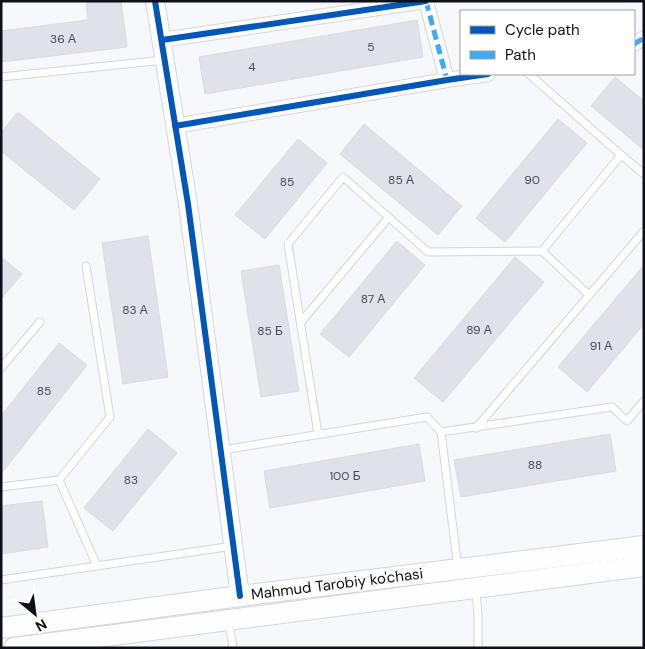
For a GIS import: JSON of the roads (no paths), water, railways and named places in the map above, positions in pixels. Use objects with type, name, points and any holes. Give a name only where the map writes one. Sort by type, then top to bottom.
[{"type":"main road","name":"Mahmud Tarobiy ko'chasi","points":[[1,628],[240,596],[644,546]]},
{"type":"main road","name":"Mahmud Tarobiy ko'chasi","points":[[14,648],[644,566]]},
{"type":"street","points":[[155,1],[188,204],[240,596]]},
{"type":"street","points":[[162,40],[426,1],[447,80]]},
{"type":"street","points":[[175,126],[481,75]]},
{"type":"lane","points":[[1,77],[165,60]]},
{"type":"lane","points":[[530,75],[644,174]]},
{"type":"lane","points":[[542,251],[621,155]]},
{"type":"lane","points":[[318,434],[288,244],[343,177],[428,252],[542,251],[589,295]]},
{"type":"lane","points":[[301,322],[389,217]]},
{"type":"lane","points":[[476,428],[644,231]]},
{"type":"lane","points":[[1,487],[59,480],[110,416],[86,266]]},
{"type":"lane","points":[[1,368],[40,322]]},
{"type":"lane","points":[[441,432],[612,407],[627,420],[644,401]]},
{"type":"lane","points":[[221,450],[427,417],[441,432],[458,569]]},
{"type":"lane","points":[[59,480],[97,566]]},
{"type":"lane","points":[[1,580],[234,546]]},
{"type":"lane","points":[[476,588],[478,648]]},
{"type":"lane","points":[[228,620],[233,648]]}]
